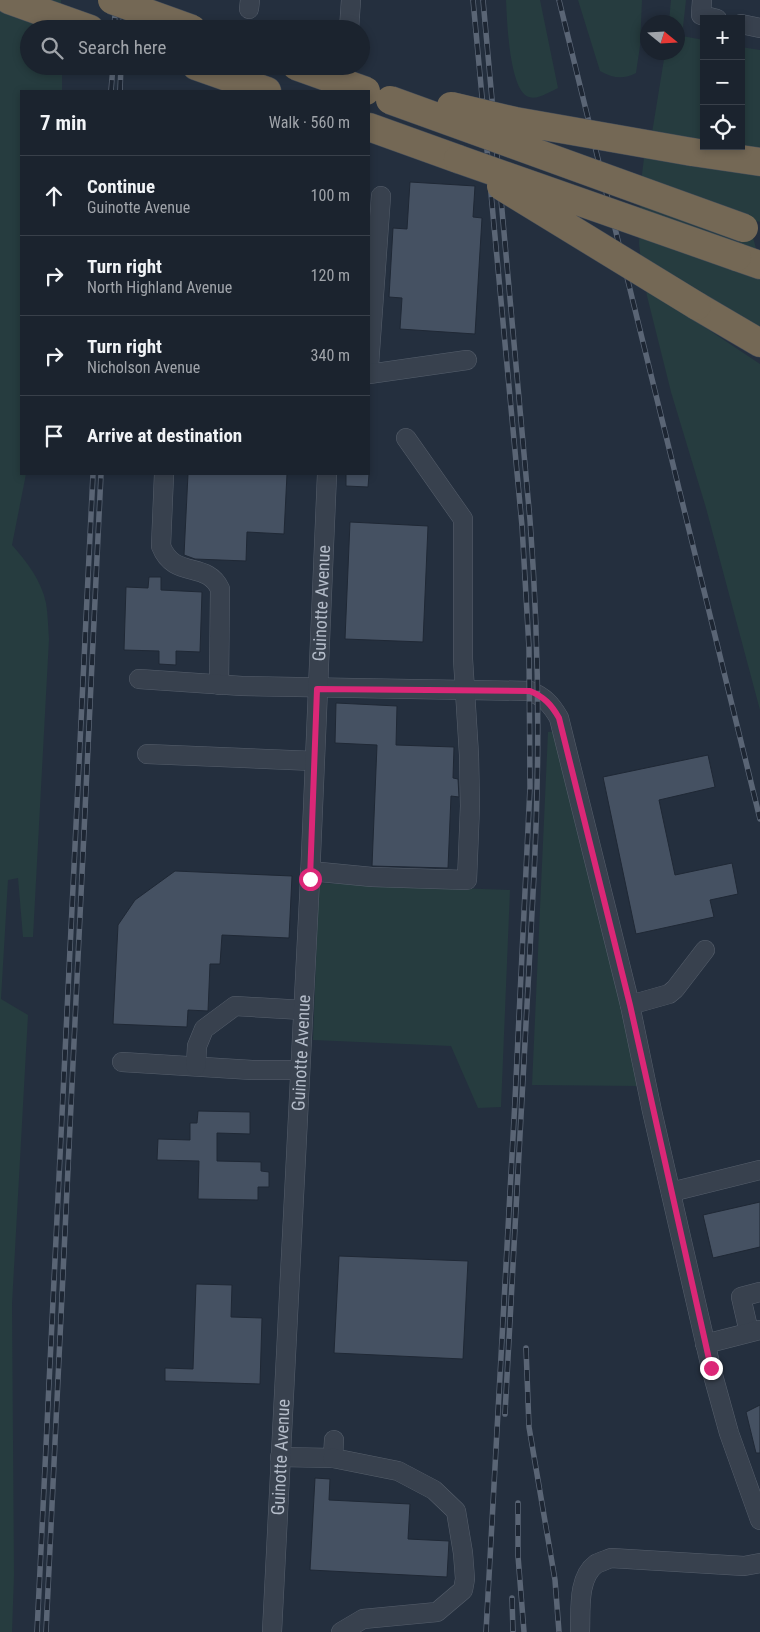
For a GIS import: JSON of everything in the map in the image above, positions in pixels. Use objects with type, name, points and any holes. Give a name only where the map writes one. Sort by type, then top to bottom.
[{"type":"highway","points":[[9,0],[65,20]]},
{"type":"highway","points":[[112,0],[167,20]]},
{"type":"highway","points":[[222,75],[264,90]]},
{"type":"highway","points":[[321,75],[361,90]]},
{"type":"highway","points":[[375,95],[440,104],[514,121],[760,162]]},
{"type":"highway","points":[[375,95],[752,231]]},
{"type":"highway","points":[[370,127],[748,261]]},
{"type":"highway","points":[[458,159],[759,343]]},
{"type":"street","points":[[350,20],[351,0]]},
{"type":"street","points":[[701,15],[702,0]]},
{"type":"street","points":[[745,25],[760,28]]},
{"type":"street","points":[[345,90],[346,75]]},
{"type":"street","points":[[370,351],[381,196]]},
{"type":"street","points":[[370,374],[467,360]]},
{"type":"street","points":[[310,871],[372,877],[467,880],[470,755],[464,691],[463,519],[406,438]]},
{"type":"street","points":[[164,475],[161,546],[164,555],[171,562],[181,567],[207,574],[216,581],[220,589],[219,685]]},
{"type":"street","name":"Guinotte Avenue","points":[[272,1632],[310,871],[327,475]]},
{"type":"street","points":[[139,679],[219,685],[317,689],[530,691],[538,694],[551,704],[559,718],[630,1005],[705,1344],[729,1434],[760,1520]]},
{"type":"street","points":[[147,754],[314,761]]},
{"type":"street","points":[[630,1005],[669,994],[705,950]]},
{"type":"street","points":[[196,1066],[197,1046],[204,1029],[235,1006],[303,1010]]},
{"type":"street","points":[[122,1062],[300,1070]]},
{"type":"street","points":[[671,1192],[760,1170]]},
{"type":"street","points":[[705,1344],[755,1331],[741,1297],[760,1292]]},
{"type":"street","points":[[280,1458],[333,1449],[398,1470],[434,1490],[456,1511],[466,1579],[463,1590],[437,1612],[363,1619],[340,1632]]},
{"type":"street","points":[[580,1632],[582,1590],[586,1575],[596,1564],[610,1558],[744,1566],[760,1563]]},
{"type":"green space","points":[[0,0],[61,0],[62,20],[20,20],[20,75],[62,75],[62,90],[20,90],[20,475],[26,475],[12,545],[28,565],[41,587],[48,616],[49,639],[33,937],[23,937],[18,878],[8,880],[1,999],[28,1015],[12,1304],[14,1575],[12,1632],[0,1632]]},
{"type":"green space","points":[[506,0],[540,0],[558,88],[540,97],[529,97],[522,92],[517,82],[510,53]]},
{"type":"green space","points":[[578,0],[642,0],[640,46],[636,73],[627,77],[618,77],[600,71]]},
{"type":"green space","points":[[671,0],[686,0],[684,15],[670,15]]},
{"type":"green space","points":[[685,37],[700,39],[700,150],[719,150],[760,172],[760,222],[748,219],[760,263],[760,332],[696,297],[700,324],[760,364],[760,710],[706,508],[671,392],[647,296],[639,244],[641,182],[644,158],[652,133],[664,60],[685,60]]},
{"type":"green space","points":[[745,48],[760,50],[760,150],[745,147]]},
{"type":"green space","points":[[557,731],[639,1086],[532,1085],[548,732]]},
{"type":"green space","points":[[319,883],[510,890],[501,1107],[478,1108],[451,1046],[313,1040]]},
{"type":"building","points":[[410,182],[475,186],[473,217],[482,218],[475,334],[400,329],[402,298],[389,297],[393,228],[407,229]]},
{"type":"building","points":[[188,475],[287,475],[284,534],[247,532],[246,561],[195,559],[184,555]]},
{"type":"building","points":[[346,475],[369,475],[368,487],[346,486]]},
{"type":"building","points":[[350,522],[428,526],[423,642],[345,639]]},
{"type":"building","points":[[149,577],[161,577],[161,590],[202,592],[200,652],[176,651],[176,665],[159,664],[159,651],[124,650],[126,587],[148,588]]},
{"type":"building","points":[[336,703],[397,706],[396,745],[454,747],[453,778],[458,779],[459,797],[451,796],[448,868],[372,866],[377,745],[335,743]]},
{"type":"building","points":[[708,755],[715,787],[659,800],[675,875],[732,863],[738,894],[710,900],[714,917],[636,934],[603,777]]},
{"type":"building","points":[[175,871],[292,876],[289,938],[222,935],[220,964],[210,964],[208,1011],[188,1010],[187,1027],[113,1024],[118,925],[135,900]]},
{"type":"building","points":[[198,1111],[250,1112],[250,1134],[217,1133],[217,1161],[261,1162],[261,1171],[269,1172],[269,1187],[258,1187],[258,1200],[198,1199],[199,1161],[157,1160],[158,1139],[190,1140],[190,1123],[197,1123]]},
{"type":"building","points":[[760,1202],[760,1247],[713,1258],[703,1215]]},
{"type":"building","points":[[339,1256],[468,1261],[463,1359],[334,1353]]},
{"type":"building","points":[[196,1284],[232,1285],[231,1317],[262,1318],[260,1384],[165,1381],[165,1368],[193,1369]]},
{"type":"building","points":[[760,1405],[760,1453],[756,1453],[746,1412]]},
{"type":"building","points":[[315,1478],[330,1479],[329,1500],[410,1504],[408,1539],[449,1541],[447,1577],[310,1570]]},
{"type":"railway","points":[[115,20],[116,0]]},
{"type":"railway","points":[[123,20],[124,0]]},
{"type":"railway","points":[[473,0],[522,526],[529,648],[530,787],[486,1632]]},
{"type":"railway","points":[[483,0],[530,520],[538,698],[534,875],[505,1414]]},
{"type":"railway","points":[[559,0],[760,819]]},
{"type":"railway","points":[[111,90],[112,75]]},
{"type":"railway","points":[[120,90],[121,75]]},
{"type":"railway","points":[[37,1632],[93,475]]},
{"type":"railway","points":[[46,1632],[101,475]]},
{"type":"railway","points":[[526,1348],[529,1427],[555,1580],[559,1632]]},
{"type":"railway","points":[[518,1503],[518,1556],[524,1632]]},
{"type":"railway","points":[[512,1598],[513,1632]]},
{"type":"route","points":[[310,879],[317,689],[530,691],[538,694],[551,704],[559,718],[630,1005],[652,1111],[711,1368]]}]
